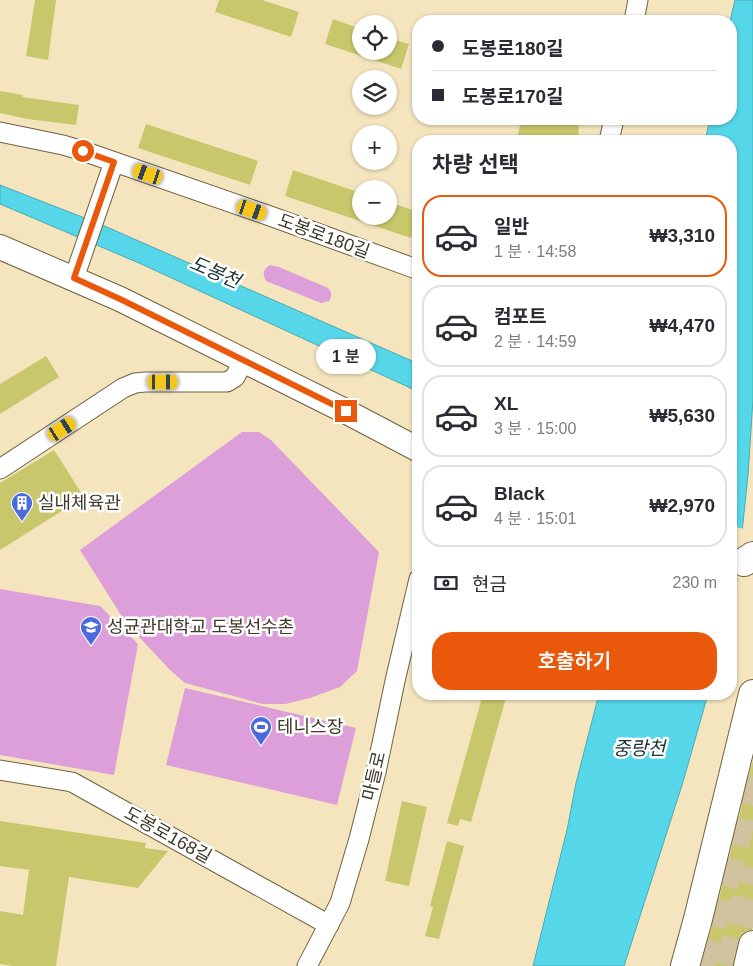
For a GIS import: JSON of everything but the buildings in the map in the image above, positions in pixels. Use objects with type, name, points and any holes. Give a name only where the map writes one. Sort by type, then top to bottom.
[{"type":"highway","points":[[685,966],[753,694]]},
{"type":"highway","points":[[748,966],[753,945]]},
{"type":"main road","points":[[0,247],[77,269],[120,299],[346,411],[412,446]]},
{"type":"street","points":[[635,15],[638,0]]},
{"type":"street","name":"도봉로180길","points":[[0,132],[63,145],[112,168],[260,213],[412,267]]},
{"type":"street","points":[[77,269],[112,168]]},
{"type":"street","points":[[0,469],[123,388],[145,382],[227,382],[235,377],[244,360]]},
{"type":"street","name":"마들로","points":[[307,966],[340,903],[359,840],[412,609]]},
{"type":"street","name":"도봉로168길","points":[[0,770],[72,782],[329,925]]},
{"type":"shaded area","points":[[270,265],[328,288],[331,294],[329,301],[321,303],[266,281],[264,272]]},
{"type":"shaded area","points":[[242,432],[259,432],[271,440],[379,552],[357,671],[340,687],[310,698],[285,704],[262,704],[185,683],[170,670],[126,623],[80,550]]},
{"type":"shaded area","points":[[0,589],[100,606],[138,644],[114,775],[0,755]]},
{"type":"shaded area","name":"테니스장","points":[[185,688],[356,728],[337,805],[166,765]]},
{"type":"water","points":[[735,0],[753,0],[753,399],[748,475],[737,580],[737,135],[706,135],[709,125],[737,125],[737,15],[731,15]]},
{"type":"water","name":"도봉천","points":[[0,185],[100,224],[412,361],[412,389],[139,263],[0,204]]},
{"type":"water","name":"중랑천","points":[[597,700],[706,700],[683,782],[624,966],[533,966],[567,830],[576,783]]},
{"type":"pier","points":[[737,527],[745,529],[740,579],[737,578]]},
{"type":"tunnel","points":[[700,966],[731,863],[753,767]]},
{"type":"tunnel","points":[[729,966],[753,868]]},
{"type":"place","name":"실내체육관","points":[[22,522]]},
{"type":"place","name":"성균관대학교 도봉선수촌","points":[[91,646]]},
{"type":"place","name":"테니스장","points":[[261,746]]},
{"type":"route","points":[[83,151],[114,162],[74,278],[346,411]]}]
